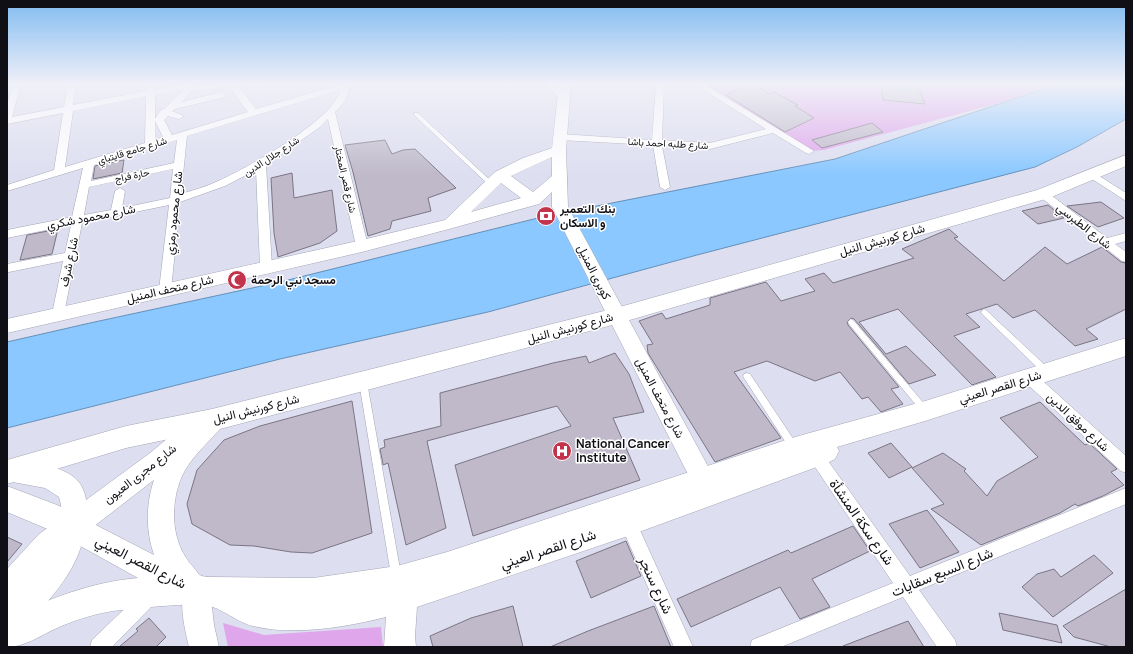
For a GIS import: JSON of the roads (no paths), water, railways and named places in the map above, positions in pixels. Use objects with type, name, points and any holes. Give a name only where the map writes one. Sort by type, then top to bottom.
[{"type":"highway","name":"شارع كورنيش النيل","points":[[9,472],[126,437],[209,420],[363,382],[616,316],[1043,194],[1093,175],[1126,160]]},
{"type":"highway","name":"شارع القصر العيني","points":[[400,589],[628,523],[873,426],[1126,347]]},
{"type":"highway","points":[[204,591],[178,574],[166,554],[160,531],[160,507],[167,483],[178,459],[209,420]]},
{"type":"highway","name":"شارع القصر العيني","points":[[72,526],[138,564],[253,611],[276,614],[317,614],[376,604],[400,589],[447,567],[703,480],[806,452]]},
{"type":"highway","points":[[7,499],[52,515],[72,526]]},
{"type":"highway","points":[[400,589],[400,647]]},
{"type":"highway","points":[[7,636],[52,614],[87,602],[119,595],[204,591]]},
{"type":"main road","name":"شارع مجرى العيون","points":[[7,590],[37,555],[72,526],[209,420]]},
{"type":"main road","points":[[7,626],[60,564],[70,545],[74,505],[70,490],[62,483],[47,477],[9,472]]},
{"type":"main road","points":[[204,591],[199,625],[204,647]]},
{"type":"street","points":[[7,120],[37,115]]},
{"type":"street","points":[[59,173],[67,115]]},
{"type":"street","points":[[150,145],[151,115]]},
{"type":"street","points":[[164,115],[159,120],[169,139]]},
{"type":"street","name":"شارع جامع قايتباي","points":[[7,188],[249,115]]},
{"type":"street","name":"شارع جلال الدين","points":[[176,201],[221,184],[261,164],[288,146],[327,115]]},
{"type":"street","name":"شارع قصر المختار","points":[[331,115],[362,246]]},
{"type":"street","points":[[560,177],[559,144],[562,115]]},
{"type":"street","points":[[658,115],[657,143],[665,187]]},
{"type":"street","points":[[749,115],[809,151]]},
{"type":"street","name":"شارع طلبه احمد باشا","points":[[559,144],[657,143],[710,146],[775,130]]},
{"type":"street","name":"شارع محمود رمزي","points":[[165,290],[176,201],[182,135]]},
{"type":"street","name":"شارع متحف المنيل","points":[[449,224],[495,179],[559,144]]},
{"type":"street","name":"شارع شرف","points":[[58,314],[89,164]]},
{"type":"street","points":[[261,164],[266,267]]},
{"type":"street","name":"حارة فراج","points":[[85,185],[179,165]]},
{"type":"street","points":[[1093,175],[1126,198]]},
{"type":"street","name":"شارع متحف المنيل","points":[[7,326],[362,246],[449,224],[533,200],[547,190],[560,177]]},
{"type":"street","name":"كوبرى المنيل","points":[[560,177],[560,207],[616,316]]},
{"type":"street","points":[[495,179],[533,200]]},
{"type":"street","points":[[116,212],[120,191]]},
{"type":"street","name":"شارع الطبرسي","points":[[1043,194],[1126,258]]},
{"type":"street","name":"شارع محمود شكري","points":[[7,234],[176,201]]},
{"type":"street","points":[[1106,242],[1126,236]]},
{"type":"street","points":[[9,268],[70,256]]},
{"type":"street","name":"شارع متحف المنيل","points":[[616,316],[703,480]]},
{"type":"street","name":"شارع موفق الدين","points":[[1039,375],[1126,466]]},
{"type":"street","name":"شارع سكة المنشأة","points":[[806,452],[906,586],[948,647]]},
{"type":"street","name":"شارع السبع سقايات","points":[[759,647],[1126,496]]},
{"type":"street","name":"شارع سنجر","points":[[628,523],[684,647]]},
{"type":"street","points":[[99,647],[152,594]]},
{"type":"lane","points":[[417,115],[495,179]]},
{"type":"lane","points":[[984,312],[1039,375]]},
{"type":"lane","points":[[850,322],[925,411]]},
{"type":"lane","points":[[747,376],[806,452]]},
{"type":"lane","points":[[363,382],[400,589]]},
{"type":"water","points":[[967,115],[1126,115],[1126,119],[1077,147],[1035,167],[697,255],[488,312],[280,359],[7,428],[7,342],[280,282],[546,216],[835,159]]},
{"type":"place","name":"بنك التعمير و الاسكان","points":[[546,216]]},
{"type":"place","name":"مسجد نبي الرحمة","points":[[237,280]]},
{"type":"place","name":"National Cancer Institute","points":[[562,451]]}]
